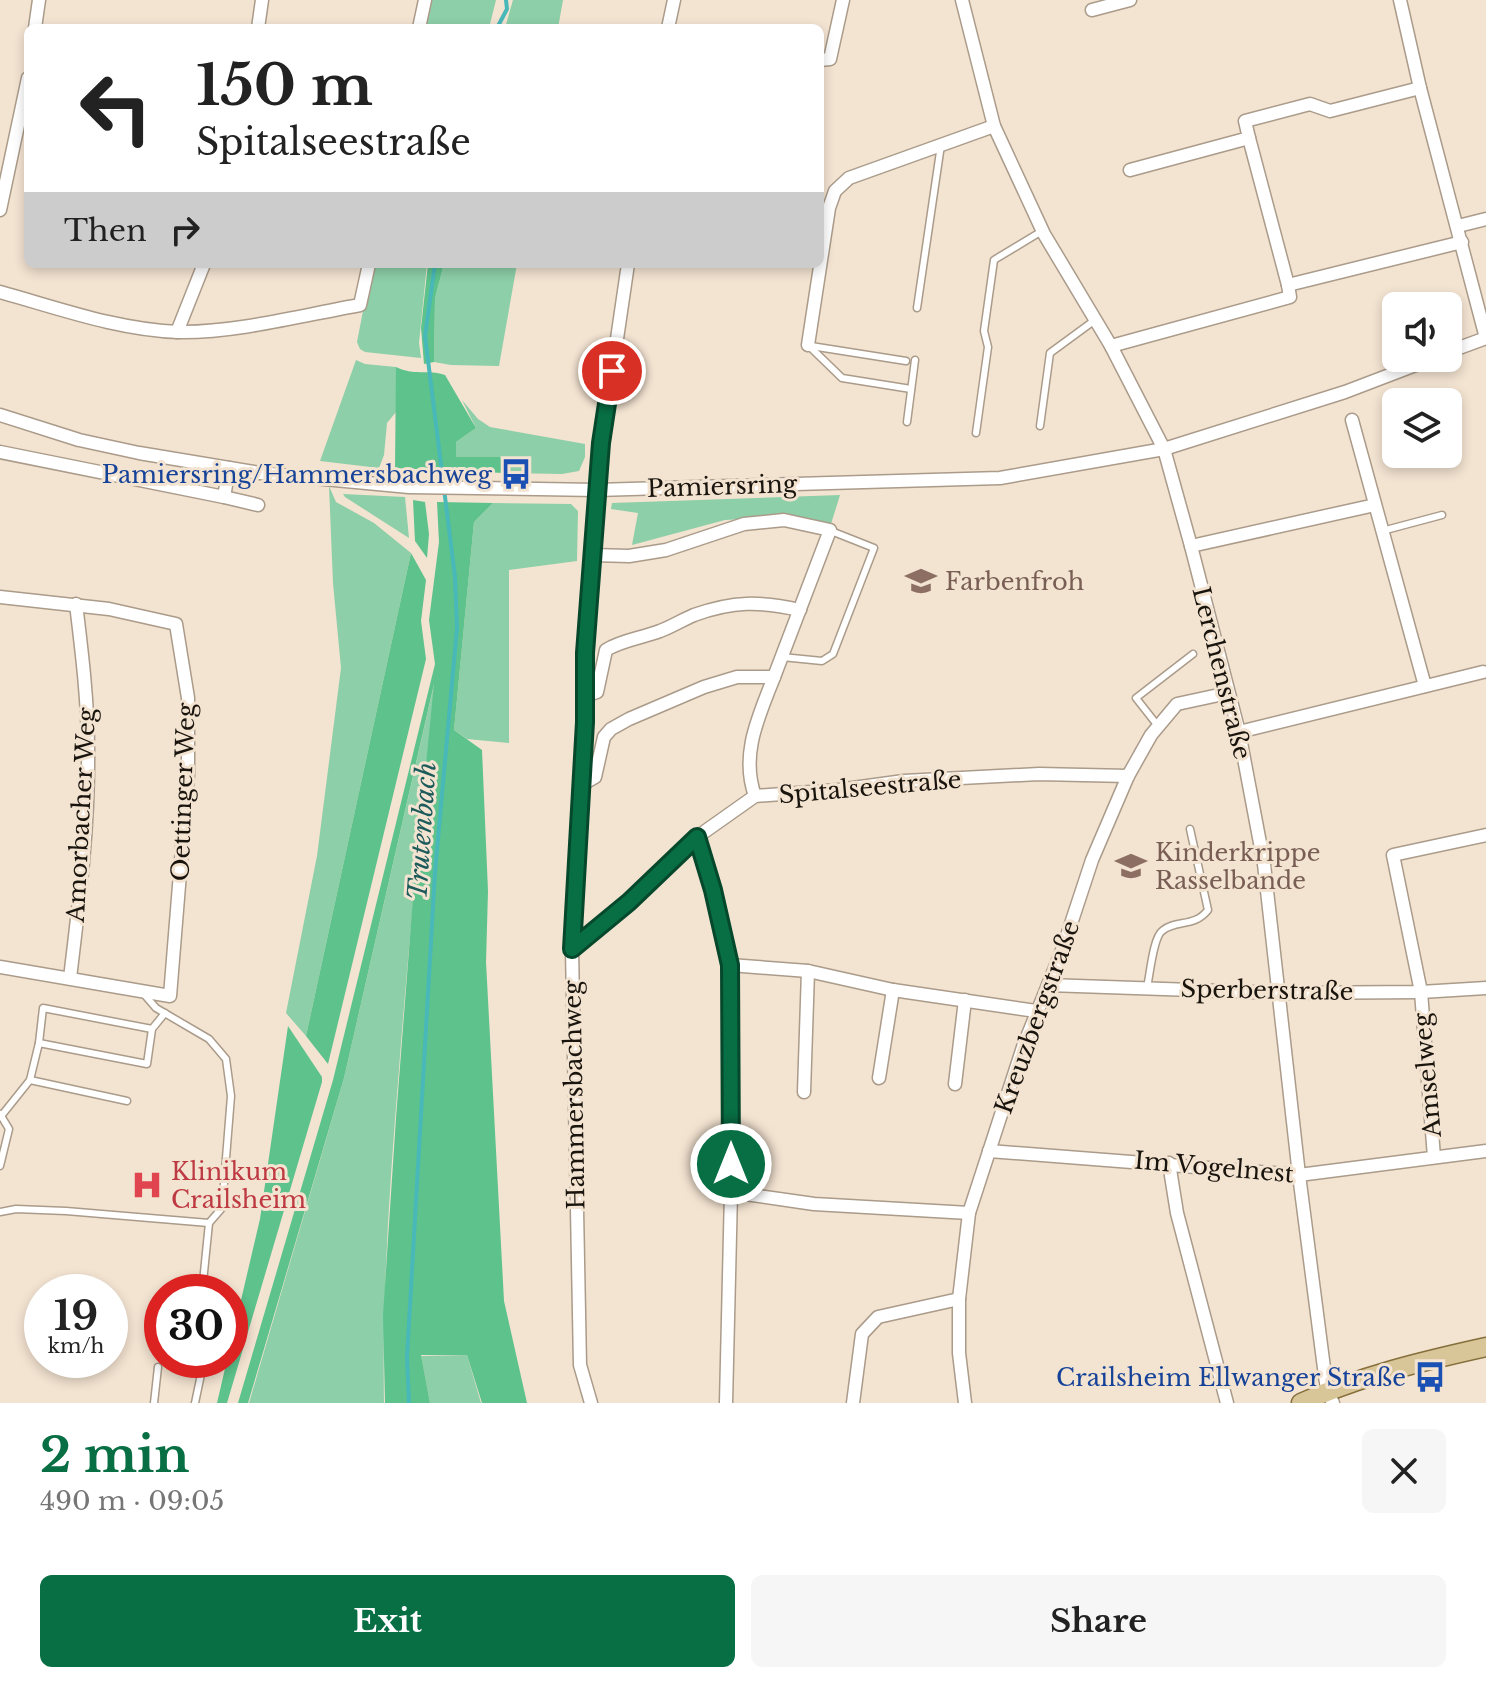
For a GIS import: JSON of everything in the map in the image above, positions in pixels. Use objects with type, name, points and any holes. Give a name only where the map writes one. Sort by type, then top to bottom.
[{"type":"main road","points":[[1301,1403],[1330,1397],[1394,1369],[1486,1347]]},
{"type":"street","points":[[36,24],[39,0]]},
{"type":"street","points":[[259,24],[262,0]]},
{"type":"street","points":[[420,24],[425,0]]},
{"type":"street","points":[[669,24],[674,0]]},
{"type":"street","points":[[824,60],[830,59],[843,0]]},
{"type":"street","name":"Lerchenstraße","points":[[962,0],[994,126],[1042,231],[1111,346],[1164,449],[1191,546],[1239,732],[1264,864],[1299,1175],[1330,1397]]},
{"type":"street","points":[[1092,10],[1130,0]]},
{"type":"street","points":[[1400,0],[1486,338],[1462,347]]},
{"type":"street","points":[[1111,346],[1290,297],[1245,121],[1310,104],[1330,111],[1420,88]]},
{"type":"street","points":[[0,210],[24,97]]},
{"type":"street","points":[[824,241],[835,191],[849,178],[994,126]]},
{"type":"street","points":[[1130,170],[1249,138]]},
{"type":"street","points":[[1458,226],[1486,219]]},
{"type":"street","points":[[1288,285],[1462,242]]},
{"type":"street","points":[[177,332],[202,268]]},
{"type":"street","points":[[0,292],[119,325],[177,332],[210,331],[360,305],[368,268]]},
{"type":"street","name":"Hammersbachweg","points":[[591,1403],[580,1365],[572,949],[585,653],[597,490],[601,443],[627,268]]},
{"type":"street","points":[[808,345],[820,268]]},
{"type":"street","name":"Pamiersring","points":[[0,415],[79,440],[139,453],[229,468],[418,488],[597,490],[1000,478],[1164,449],[1345,392],[1397,372]]},
{"type":"street","points":[[1352,420],[1425,686]]},
{"type":"street","points":[[0,452],[258,505]]},
{"type":"street","points":[[224,497],[229,468]]},
{"type":"street","points":[[1191,546],[1375,505]]},
{"type":"street","points":[[593,555],[629,556],[666,550],[744,524],[771,521],[784,520],[830,530],[753,731],[749,760],[755,796]]},
{"type":"street","name":"Oettinger Weg","points":[[0,597],[76,604],[176,624],[188,698],[188,775],[170,996],[141,991]]},
{"type":"street","points":[[585,696],[597,692],[606,650],[618,642],[636,640],[692,616],[728,605],[765,602],[800,610]]},
{"type":"street","name":"Amorbacher Weg","points":[[70,978],[84,866],[88,753],[86,685],[76,604]]},
{"type":"street","points":[[1239,732],[1483,672]]},
{"type":"street","name":"Hammersbachweg","points":[[581,785],[595,777],[604,737],[611,729],[704,687],[737,677],[774,677]]},
{"type":"street","name":"Kreuzbergstraße","points":[[965,1403],[959,1353],[959,1299],[969,1213],[1036,1011],[1092,860],[1128,776],[1158,726],[1177,704],[1228,693]]},
{"type":"street","name":"Spitalseestraße","points":[[572,949],[629,902],[697,837],[755,796],[904,781],[1039,774],[1128,776]]},
{"type":"street","name":"Amselweg","points":[[1434,1157],[1421,992],[1393,855],[1486,835]]},
{"type":"street","points":[[697,837],[730,965],[731,1192],[726,1403]]},
{"type":"street","points":[[730,965],[808,971],[893,990],[1036,1011]]},
{"type":"street","points":[[0,967],[141,991]]},
{"type":"street","points":[[804,1092],[808,971]]},
{"type":"street","name":"Sperberstraße","points":[[1048,985],[1279,993],[1421,992],[1486,988]]},
{"type":"street","points":[[879,1078],[893,990]]},
{"type":"street","points":[[955,1084],[965,1000]]},
{"type":"street","name":"Im Vogelnest","points":[[989,1151],[1299,1175],[1486,1151]]},
{"type":"street","points":[[1169,1163],[1177,1213],[1227,1403]]},
{"type":"street","points":[[731,1192],[814,1204],[969,1213]]},
{"type":"street","points":[[853,1403],[862,1334],[878,1317],[959,1299]]},
{"type":"lane","points":[[917,308],[941,145]]},
{"type":"lane","points":[[976,433],[988,347],[984,331],[994,260],[1042,231]]},
{"type":"lane","points":[[1040,426],[1050,353],[1095,320]]},
{"type":"lane","points":[[808,345],[906,361]]},
{"type":"lane","points":[[808,345],[842,378],[911,389]]},
{"type":"lane","points":[[907,422],[915,360]]},
{"type":"lane","points":[[1382,531],[1442,515]]},
{"type":"lane","points":[[782,657],[822,661],[833,654],[874,548],[830,530]]},
{"type":"lane","points":[[1158,726],[1136,698],[1193,654]]},
{"type":"lane","points":[[1147,987],[1157,937],[1163,929],[1201,919],[1208,910],[1190,829]]},
{"type":"lane","points":[[141,991],[156,1008],[209,1039],[226,1059],[231,1096],[222,1208],[209,1223],[204,1274]]},
{"type":"lane","points":[[0,1166],[9,1129],[1,1114],[30,1080],[43,1008],[152,1029]]},
{"type":"lane","points":[[39,1043],[147,1064],[152,1029],[165,1013]]},
{"type":"lane","points":[[30,1080],[127,1101]]},
{"type":"lane","points":[[0,1212],[16,1209],[66,1211],[209,1223]]},
{"type":"lane","points":[[154,1403],[157,1378]]},
{"type":"lane","points":[[195,1403],[200,1378]]},
{"type":"green space","points":[[428,0],[496,0],[490,24],[423,24]]},
{"type":"green space","points":[[513,0],[563,0],[559,24],[506,24]]},
{"type":"green space","points":[[371,268],[427,268],[419,343],[421,358],[365,352],[357,342]]},
{"type":"green space","points":[[428,268],[443,268],[435,298],[434,362],[424,364],[421,328]]},
{"type":"green space","points":[[443,268],[516,268],[499,366],[434,362],[435,298]]},
{"type":"green space","points":[[356,360],[396,367],[396,412],[387,423],[384,455],[379,468],[320,461]]},
{"type":"green space","points":[[396,367],[445,375],[476,428],[456,442],[456,457],[500,457],[504,473],[395,468]]},
{"type":"green space","points":[[462,400],[478,419],[490,427],[585,444],[585,457],[579,471],[562,474],[504,473],[499,457],[456,457],[456,442],[476,428]]},
{"type":"green space","points":[[329,486],[336,502],[374,523],[411,553],[306,1036],[286,1013],[317,856],[341,668]]},
{"type":"green space","points":[[343,494],[405,497],[409,538],[345,497]]},
{"type":"green space","points":[[840,495],[831,524],[782,517],[725,520],[632,545],[638,513],[611,509],[612,503]]},
{"type":"green space","points":[[413,500],[425,502],[429,534],[427,558],[415,541]]},
{"type":"green space","points":[[437,502],[493,503],[474,522],[454,730],[482,750],[488,891],[486,962],[504,1301],[527,1403],[482,1403],[467,1355],[421,1355],[430,1403],[385,1403],[383,1315],[396,1118],[434,684],[344,1078],[248,1403],[238,1403],[245,1378],[248,1378],[248,1369],[333,1080],[435,664],[429,620],[439,542]]},
{"type":"green space","points":[[493,503],[571,504],[578,511],[577,561],[509,570],[509,743],[467,739],[454,730],[474,522]]},
{"type":"green space","points":[[411,553],[426,580],[421,621],[426,659],[328,1064],[306,1036]]},
{"type":"green space","points":[[436,676],[411,922],[393,1152],[385,1277],[384,1403],[249,1403],[344,1078]]},
{"type":"green space","points":[[288,1026],[322,1077],[322,1082],[248,1332],[247,1274],[260,1219]]},
{"type":"green space","points":[[467,1355],[481,1403],[430,1403],[421,1356]]},
{"type":"green space","points":[[223,1378],[234,1378],[227,1403],[217,1403]]},
{"type":"waterway","name":"Trutenbach","points":[[499,24],[507,9],[506,0]]},
{"type":"waterway","name":"Trutenbach","points":[[409,1403],[407,1357],[435,872],[457,628],[455,577],[425,336],[434,268]]},
{"type":"place","name":"Pamiersring/Hammersbachweg","points":[[516,474]]},
{"type":"place","name":"Farbenfroh","points":[[921,581]]},
{"type":"place","name":"Kinderkrippe Rasselbande","points":[[1131,866]]},
{"type":"place","name":"Klinikum Crailsheim","points":[[147,1185]]},
{"type":"place","name":"Crailsheim Ellwanger Straße","points":[[1430,1377]]},
{"type":"route","points":[[612,371],[601,443],[585,653],[585,722],[572,949],[629,902],[697,837],[730,965],[731,1164]]}]
